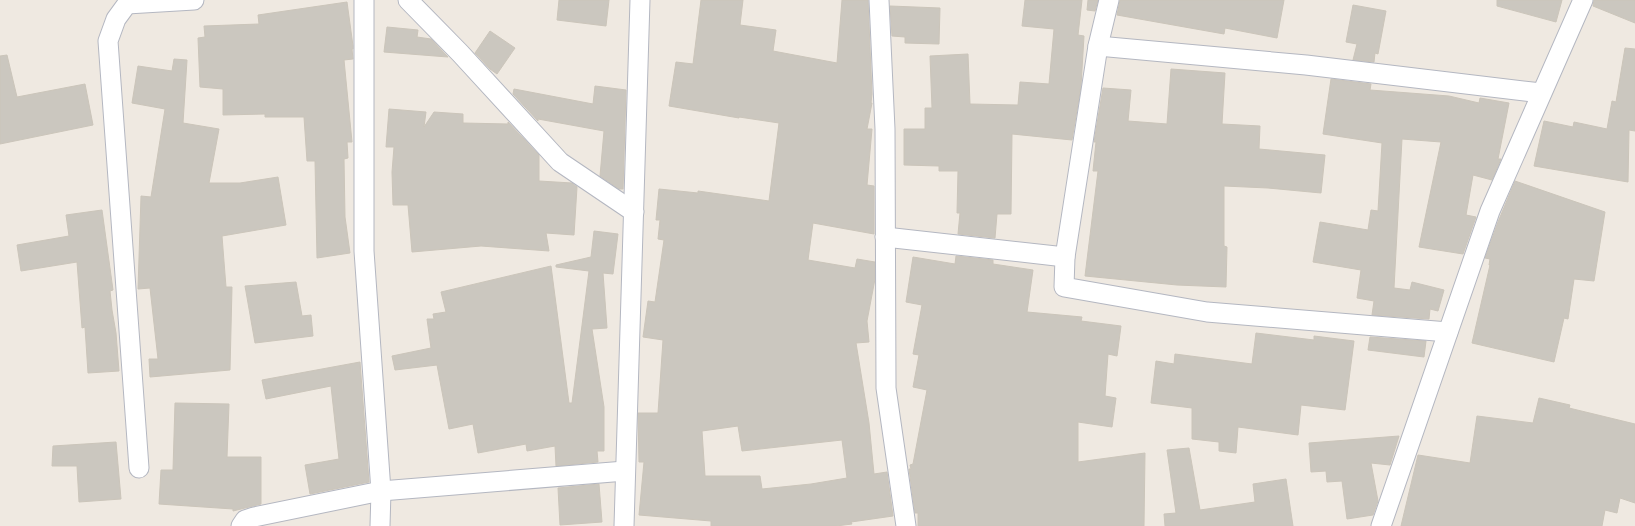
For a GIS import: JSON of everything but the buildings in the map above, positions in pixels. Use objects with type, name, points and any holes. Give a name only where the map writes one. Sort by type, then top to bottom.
[{"type":"street","points":[[139,468],[108,42],[116,19],[127,4],[194,0]]},
{"type":"street","points":[[364,0],[364,251],[381,491],[380,526]]},
{"type":"street","points":[[408,0],[460,53],[560,162],[634,212]]},
{"type":"street","points":[[624,526],[640,0]]},
{"type":"street","points":[[879,0],[886,128],[886,388],[906,526]]},
{"type":"street","points":[[1109,0],[1098,46],[1065,257],[1064,287],[1207,312],[1448,332]]},
{"type":"street","points":[[1381,526],[1490,211],[1583,0]]},
{"type":"street","points":[[1098,46],[1306,65],[1541,93]]},
{"type":"street","points":[[886,236],[1065,257]]},
{"type":"street","points":[[241,526],[245,520],[254,517],[381,491],[625,470]]}]
